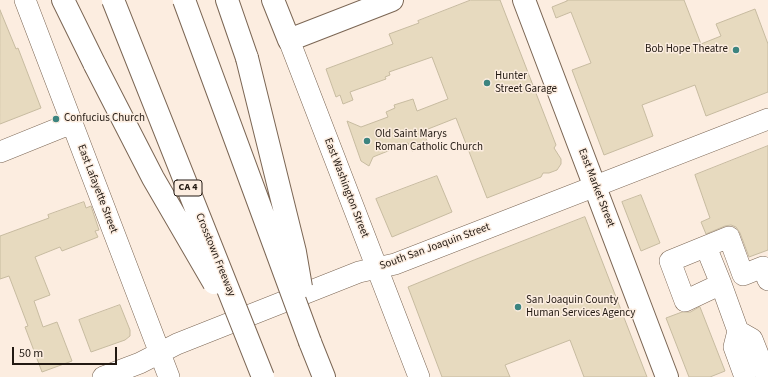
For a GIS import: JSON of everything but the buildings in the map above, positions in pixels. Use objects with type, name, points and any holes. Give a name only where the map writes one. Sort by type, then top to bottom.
[{"type":"main road","points":[[63,0],[153,178],[252,347]]},
{"type":"main road","name":"Crosstown Freeway","points":[[113,0],[263,377]]},
{"type":"main road","points":[[184,0],[324,377]]},
{"type":"main road","points":[[227,0],[247,58],[294,252],[310,342]]},
{"type":"main road","name":"East Washington Street","points":[[273,0],[289,40]]},
{"type":"main road","points":[[289,40],[392,0]]},
{"type":"main road","name":"East Market Street","points":[[524,0],[596,186],[667,377]]},
{"type":"street","name":"East Lafayette Street","points":[[25,0],[169,377]]},
{"type":"street","name":"East Washington Street","points":[[289,40],[419,377]]},
{"type":"street","name":"South San Joaquin Street","points":[[103,377],[140,363],[177,344],[359,272],[395,264],[768,120]]},
{"type":"street","points":[[0,152],[72,123]]},
{"type":"street","points":[[721,284],[685,301],[670,261],[729,238],[743,275],[763,267],[768,280]]},
{"type":"street","points":[[706,247],[721,284],[753,334],[767,377]]},
{"type":"street","points":[[745,377],[734,347],[753,334]]},
{"type":"place","name":"Bob Hope Theatre","points":[[736,50]]},
{"type":"place","name":"Hunter Street Garage","points":[[487,83]]},
{"type":"place","name":"Confucius Church","points":[[56,119]]},
{"type":"place","name":"Old Saint Marys Roman Catholic Church","points":[[367,141]]},
{"type":"place","name":"San Joaquin County Human Services Agency","points":[[518,307]]}]
